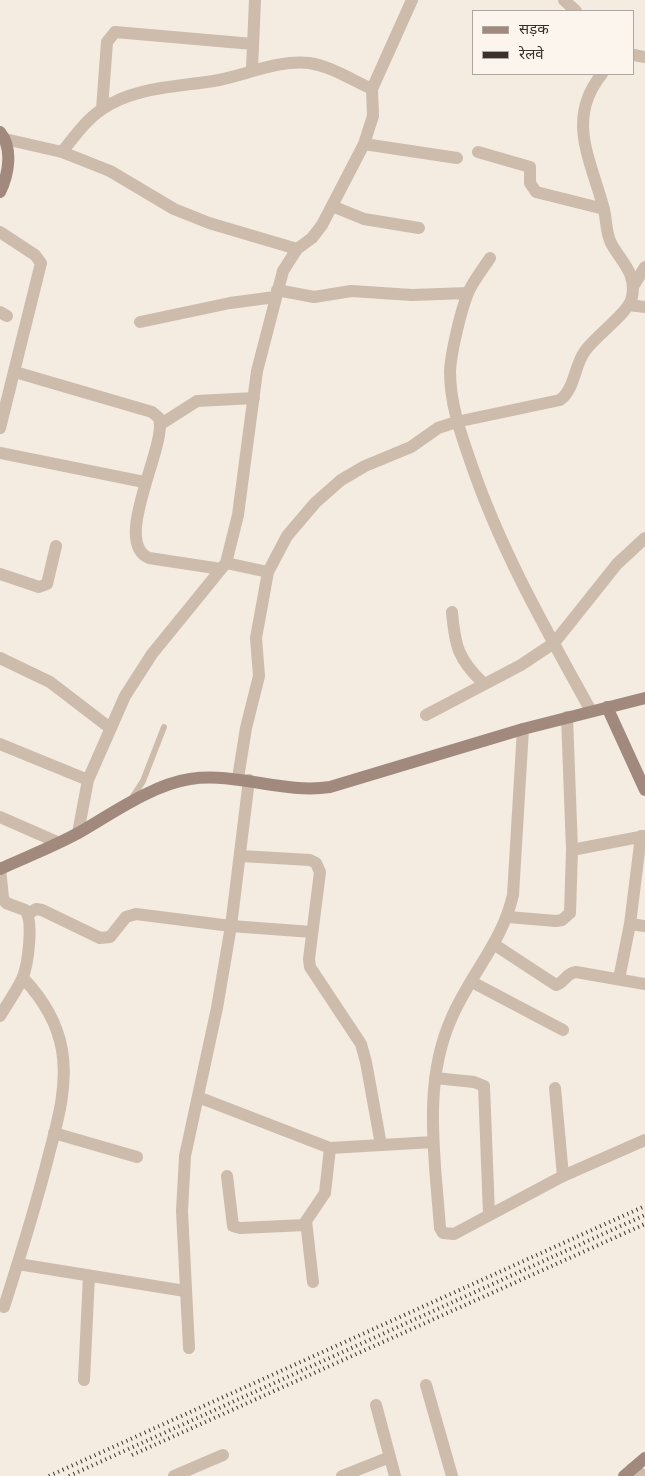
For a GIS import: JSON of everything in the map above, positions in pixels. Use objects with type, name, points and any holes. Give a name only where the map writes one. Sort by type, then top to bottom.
[{"type":"street","points":[[252,70],[256,0]]},
{"type":"street","points":[[78,833],[88,780],[110,728],[139,672],[224,566],[238,515],[257,371],[276,294],[287,264],[297,249],[317,231],[364,144],[373,116],[372,89],[412,0]]},
{"type":"street","points":[[564,0],[575,10]]},
{"type":"street","points":[[102,109],[107,42],[115,32],[253,44]]},
{"type":"street","points":[[62,152],[82,127],[102,109],[148,91],[221,79],[252,70],[309,63],[322,66],[372,89]]},
{"type":"street","points":[[601,75],[592,86],[584,104],[582,126],[604,209],[608,236],[631,271],[634,285]]},
{"type":"street","points":[[3,135],[62,152],[110,171],[139,186],[174,209],[209,223],[297,249]]},
{"type":"street","points":[[0,192],[6,176],[8,149],[3,135]]},
{"type":"street","points":[[364,144],[457,158]]},
{"type":"street","points":[[478,152],[530,167],[530,183],[536,192],[604,209]]},
{"type":"street","points":[[332,206],[364,219],[419,228]]},
{"type":"street","points":[[0,232],[35,255],[41,263],[0,428]]},
{"type":"street","points":[[490,258],[468,293],[450,368],[451,396],[456,422],[490,517],[591,711]]},
{"type":"street","points":[[189,1348],[182,1188],[185,1156],[231,926],[241,856],[246,728],[259,676],[256,638],[268,572],[287,536],[315,502],[341,480],[365,466],[411,448],[429,433],[456,422],[560,400],[568,391],[576,368],[590,343],[629,305],[634,285],[645,267]]},
{"type":"street","points":[[140,322],[276,294],[314,297],[351,291],[412,295],[468,293]]},
{"type":"street","points":[[629,305],[645,307]]},
{"type":"street","points":[[15,372],[152,412],[159,418],[161,424],[160,437],[144,482],[137,525],[137,540],[143,554],[149,558],[268,572]]},
{"type":"street","points":[[161,424],[197,401],[254,398]]},
{"type":"street","points":[[0,453],[144,482]]},
{"type":"street","points":[[426,715],[529,660],[554,643],[617,564],[645,538]]},
{"type":"street","points":[[0,574],[39,587],[44,586],[47,584],[56,546]]},
{"type":"street","points":[[452,612],[458,652],[468,668],[483,684]]},
{"type":"street","points":[[0,658],[50,682],[110,728]]},
{"type":"street","points":[[0,1016],[23,978],[28,949],[28,914],[21,908],[6,903],[3,898],[0,868],[78,833],[129,803],[187,779],[244,779],[296,788],[330,787],[523,729],[645,698]]},
{"type":"street","points":[[607,707],[645,790]]},
{"type":"street","points":[[508,917],[556,921],[567,917],[572,907],[567,717]]},
{"type":"street","points":[[523,729],[514,895],[508,917],[495,945],[453,1014],[442,1039],[435,1078],[434,1142],[440,1228],[443,1233],[454,1234],[563,1176],[645,1140]]},
{"type":"street","points":[[0,744],[88,780]]},
{"type":"street","points":[[0,817],[57,842]]},
{"type":"street","points":[[572,850],[643,836],[620,979]]},
{"type":"street","points":[[241,856],[310,860],[316,863],[320,872],[312,932],[310,967],[361,1044],[381,1145]]},
{"type":"street","points":[[28,914],[36,909],[42,910],[100,938],[110,937],[115,934],[130,914],[231,926],[312,932]]},
{"type":"street","points":[[630,924],[645,926]]},
{"type":"street","points":[[495,945],[556,985],[567,975],[576,972],[645,984]]},
{"type":"street","points":[[4,1307],[18,1264],[63,1095],[62,1048],[48,1010],[40,995],[23,978]]},
{"type":"street","points":[[472,982],[563,1030]]},
{"type":"street","points":[[435,1078],[474,1082],[484,1086],[489,1214]]},
{"type":"street","points":[[555,1088],[563,1176]]},
{"type":"street","points":[[198,1097],[330,1148],[434,1142]]},
{"type":"street","points":[[54,1133],[137,1157]]},
{"type":"street","points":[[313,1282],[306,1225],[308,1216],[325,1193],[330,1148]]},
{"type":"street","points":[[228,1176],[233,1226],[240,1228],[306,1225]]},
{"type":"street","points":[[18,1264],[185,1290]]},
{"type":"street","points":[[84,1380],[89,1276]]},
{"type":"street","points":[[426,1386],[452,1476]]},
{"type":"street","points":[[376,1405],[395,1476]]},
{"type":"street","points":[[174,1476],[223,1455]]},
{"type":"street","points":[[342,1476],[390,1457]]},
{"type":"street","points":[[628,1473],[645,1458]]},
{"type":"street","points":[[628,1473],[645,1476]]},
{"type":"lane","points":[[129,803],[143,781],[164,727]]},
{"type":"railway","points":[[49,1476],[645,1206]]},
{"type":"railway","points":[[69,1476],[645,1215]]},
{"type":"railway","points":[[132,1455],[645,1224]]}]
